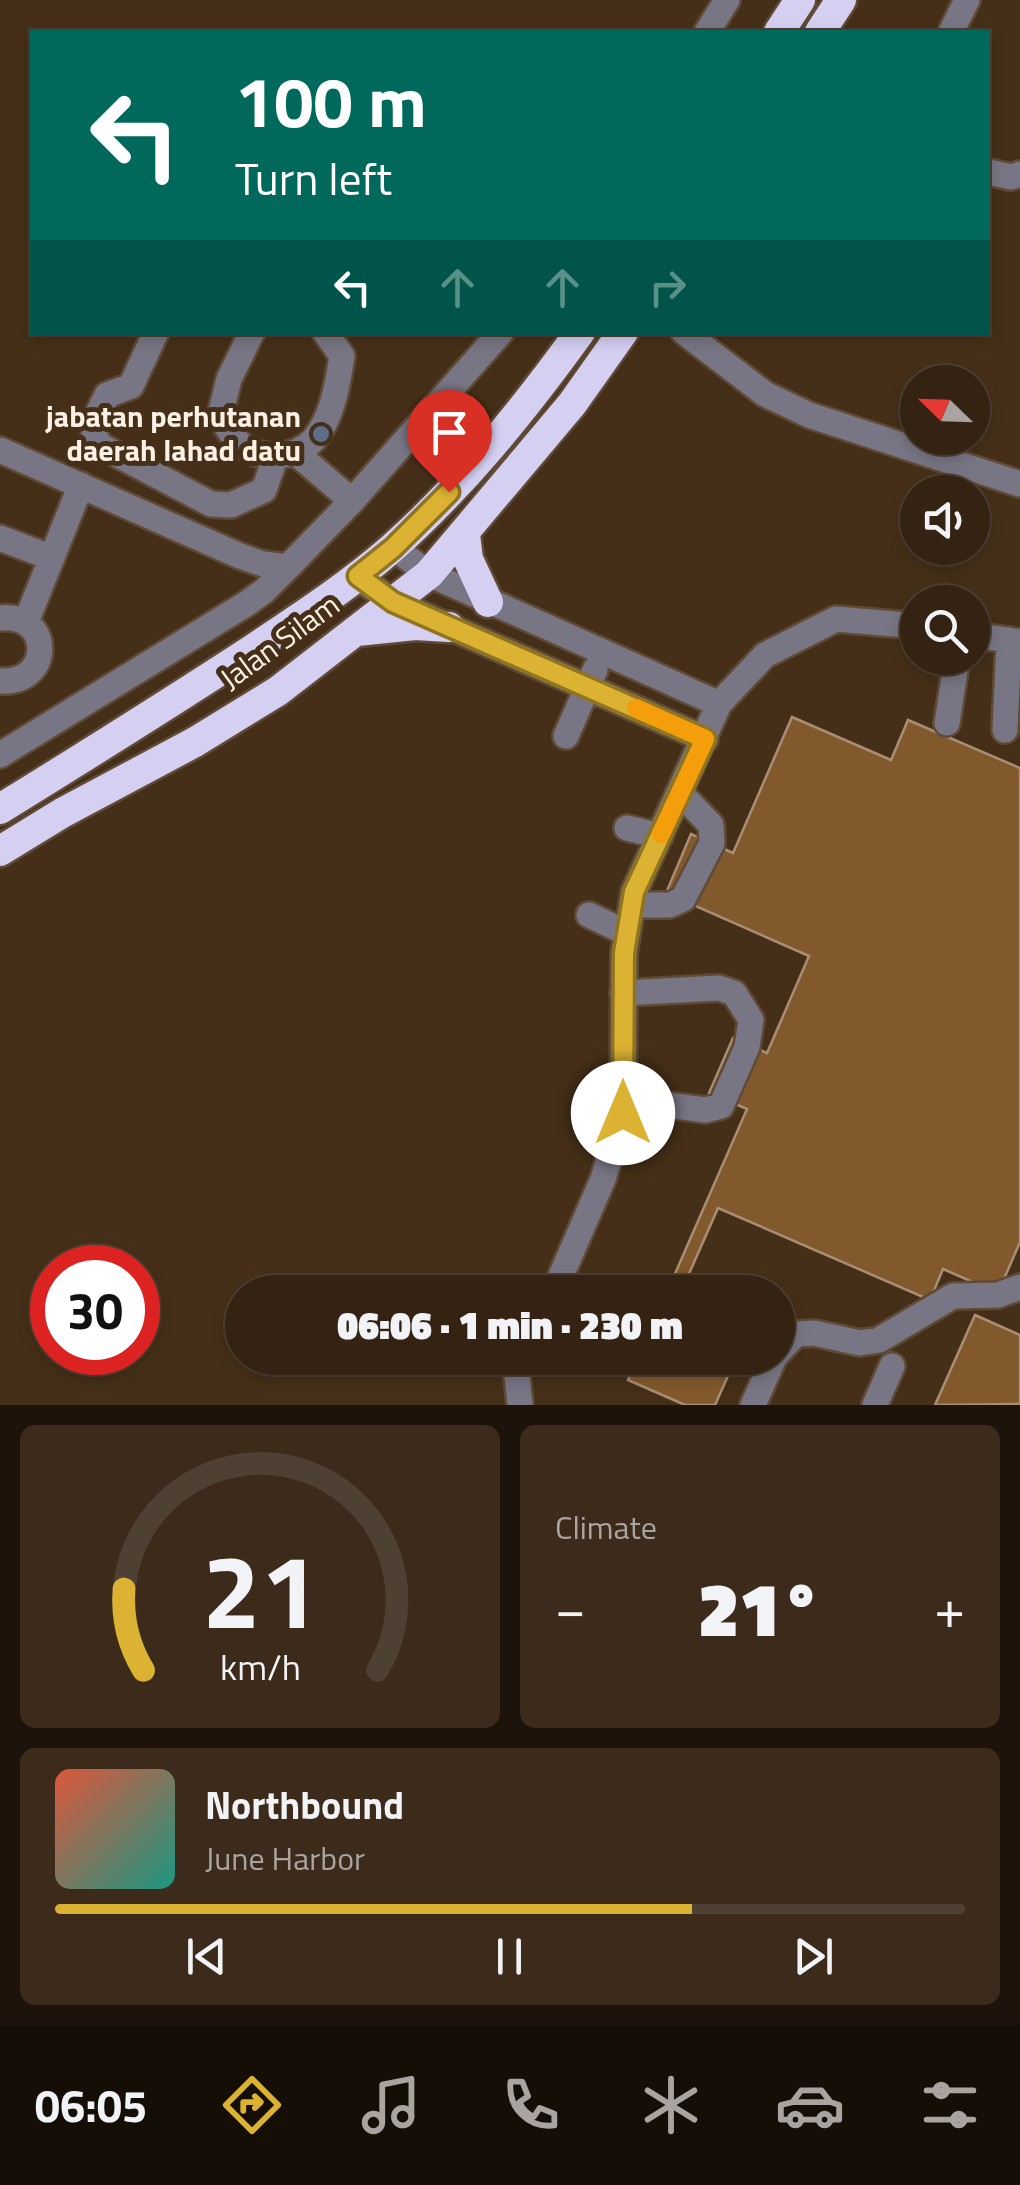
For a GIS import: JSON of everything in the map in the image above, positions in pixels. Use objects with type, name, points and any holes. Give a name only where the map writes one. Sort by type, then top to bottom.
[{"type":"highway","points":[[779,30],[800,0]]},
{"type":"highway","points":[[821,30],[841,0]]},
{"type":"highway","name":"Jalan Silam","points":[[0,809],[328,601],[393,548],[500,439],[578,335]]},
{"type":"highway","name":"Jalan Silam","points":[[0,851],[278,691],[429,574],[572,404],[621,335]]},
{"type":"highway","points":[[465,534],[468,558],[488,602]]},
{"type":"highway","points":[[356,631],[449,626]]},
{"type":"street","points":[[708,30],[727,0]]},
{"type":"street","points":[[951,30],[967,0]]},
{"type":"street","points":[[990,172],[1011,177],[1020,174]]},
{"type":"street","points":[[155,335],[131,386],[107,396],[99,412],[92,428],[101,446],[211,504],[231,505],[264,490],[286,454]]},
{"type":"street","points":[[251,335],[229,379],[220,416],[241,446],[265,456],[286,454],[319,434],[336,391],[342,356],[327,335]]},
{"type":"street","points":[[0,755],[246,604],[288,567],[352,500],[498,335]]},
{"type":"street","points":[[688,335],[764,394],[809,415],[1020,484]]},
{"type":"street","points":[[0,450],[240,556],[288,567]]},
{"type":"street","points":[[286,454],[352,500]]},
{"type":"street","points":[[0,682],[22,679],[38,661],[39,639],[13,620],[52,558],[81,485]]},
{"type":"street","points":[[0,538],[52,558]]},
{"type":"street","points":[[393,548],[429,574],[719,704]]},
{"type":"street","points":[[358,576],[393,602],[705,739]]},
{"type":"street","points":[[561,1275],[603,1180],[623,1113],[624,993],[634,892],[719,704],[764,656],[836,620],[900,625]]},
{"type":"street","points":[[1005,730],[1014,641]]},
{"type":"street","points":[[566,736],[604,652]]},
{"type":"street","points":[[947,724],[954,675]]},
{"type":"street","points":[[632,905],[670,904],[683,899],[712,843],[711,825],[680,793]]},
{"type":"street","points":[[627,828],[660,836]]},
{"type":"street","points":[[588,915],[627,933]]},
{"type":"street","points":[[623,1099],[704,1110],[721,1106],[747,1047],[751,1020],[734,993],[719,988],[624,993]]},
{"type":"street","points":[[795,1335],[814,1333],[860,1344],[879,1340],[953,1296],[998,1295],[1020,1287]]},
{"type":"street","points":[[875,1405],[892,1366]]},
{"type":"street","points":[[517,1375],[520,1405]]},
{"type":"street","points":[[753,1405],[767,1375]]},
{"type":"building","points":[[792,717],[891,760],[908,720],[1020,768],[1020,1242],[998,1293],[943,1269],[930,1300],[718,1208],[688,1275],[674,1275],[747,1109],[709,1093],[733,1038],[767,1053],[809,956],[666,893],[691,834],[733,853]]},
{"type":"building","points":[[975,1315],[1020,1335],[1020,1404],[935,1405]]},
{"type":"building","points":[[630,1375],[728,1375],[715,1405],[685,1405],[628,1380]]},
{"type":"slow traffic","points":[[636,708],[705,739],[661,834]]},
{"type":"place","name":"jabatan perhutanan daerah lahad datu","points":[[321,434]]},
{"type":"route","points":[[449,492],[393,548],[358,576],[393,602],[705,739],[634,892],[624,953],[623,1113]]}]
